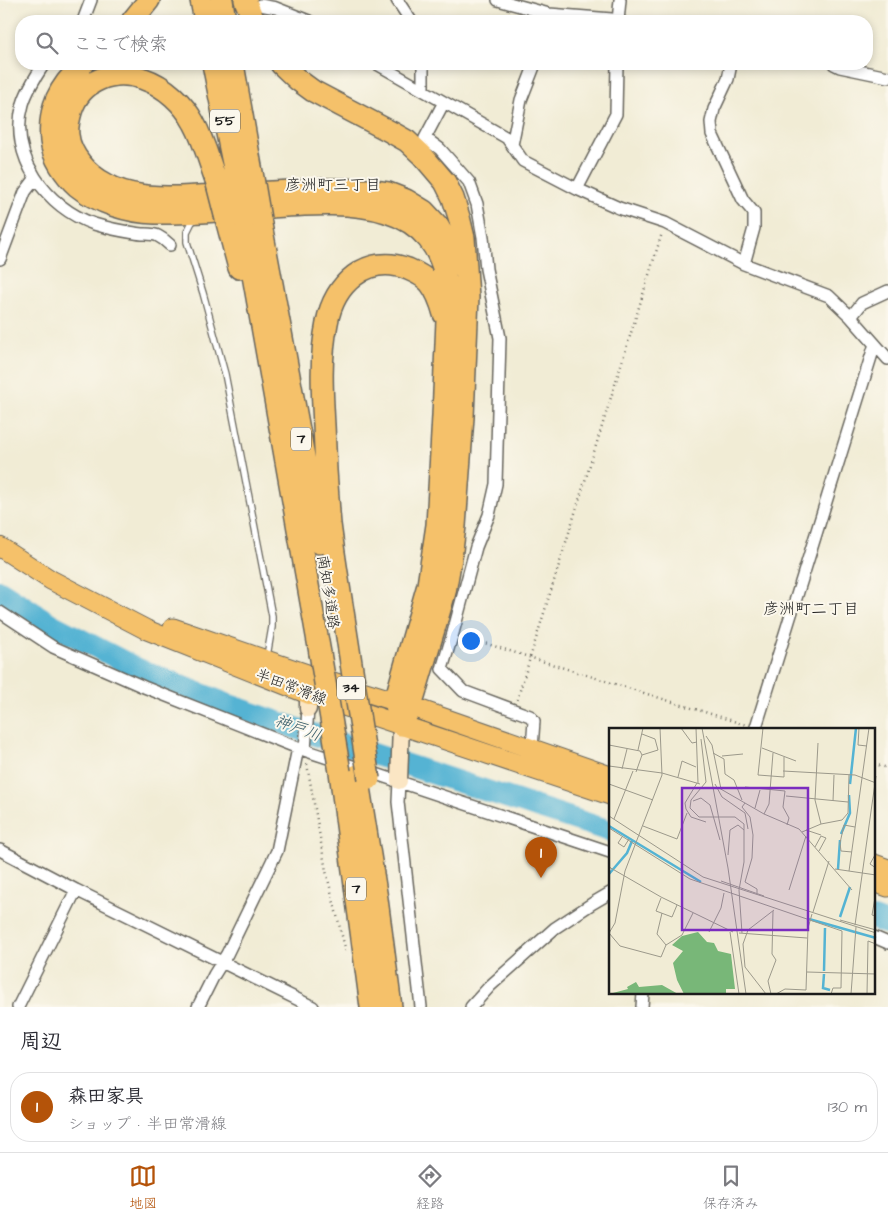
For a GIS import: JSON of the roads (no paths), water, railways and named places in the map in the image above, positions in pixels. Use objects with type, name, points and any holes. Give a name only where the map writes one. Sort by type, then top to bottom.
[{"type":"highway","points":[[137,15],[149,0]]},
{"type":"highway","points":[[201,0],[204,15]]},
{"type":"highway","points":[[222,0],[224,15]]},
{"type":"highway","points":[[78,70],[62,87],[56,100],[51,115],[52,145],[56,158],[68,176],[85,192],[101,201],[154,213],[205,212],[318,204],[365,207],[390,212],[406,219],[430,241],[440,256],[446,276],[447,321],[444,416],[437,524],[433,555],[420,614],[401,673],[402,718]]},
{"type":"highway","name":"55","points":[[214,70],[235,179]]},
{"type":"highway","name":"55","points":[[233,70],[235,179]]},
{"type":"highway","points":[[287,70],[313,91],[407,141],[434,169],[449,190],[460,217],[464,238],[468,297],[463,416],[451,558],[442,601],[402,718]]},
{"type":"highway","points":[[243,219],[235,179],[184,108],[169,92],[152,82],[132,74],[115,74],[102,78],[79,94],[72,107],[68,121],[68,135],[72,150],[81,164],[106,185],[140,195],[180,198],[329,189],[366,190],[388,193],[406,200],[424,211],[438,226],[466,275]]},
{"type":"highway","name":"南知多道路","points":[[235,179],[271,372],[337,659]]},
{"type":"highway","name":"南知多道路","points":[[243,219],[325,572],[356,775],[363,803],[391,1007]]},
{"type":"highway","points":[[337,659],[322,378],[327,321],[335,299],[346,283],[360,271],[376,264],[396,264],[414,271],[429,282],[439,298],[447,321]]},
{"type":"highway","name":"南知多道路","points":[[356,775],[372,1007]]},
{"type":"main road","name":"半田常滑線","points":[[0,548],[51,580],[147,630],[308,702],[402,718],[532,748],[609,776]]},
{"type":"main road","name":"半田常滑線","points":[[91,600],[366,693],[402,718],[609,794]]},
{"type":"main road","points":[[876,865],[888,869]]},
{"type":"main road","points":[[876,883],[888,887]]},
{"type":"street","points":[[85,15],[91,0]]},
{"type":"street","points":[[397,0],[407,15]]},
{"type":"street","points":[[498,0],[540,15]]},
{"type":"street","points":[[619,15],[620,0]]},
{"type":"street","points":[[253,9],[275,4],[297,15]]},
{"type":"street","points":[[40,70],[23,105],[20,130],[23,151],[35,179],[63,208],[93,224],[136,234],[158,236],[170,245]]},
{"type":"street","points":[[388,70],[507,138],[523,161],[577,189],[619,208],[664,223],[744,264],[829,296],[851,317],[888,359]]},
{"type":"street","points":[[423,70],[423,90]]},
{"type":"street","points":[[512,144],[521,100],[533,70]]},
{"type":"street","points":[[577,189],[616,114],[617,70]]},
{"type":"street","points":[[730,70],[714,109],[711,122],[712,134],[743,200],[754,213],[754,228],[744,264]]},
{"type":"street","points":[[856,70],[888,76]]},
{"type":"street","points":[[444,102],[425,138],[440,149],[469,182],[477,204],[484,237],[486,269],[500,338],[496,484],[489,515],[476,547],[442,669],[463,691],[530,716],[534,721],[532,748]]},
{"type":"street","points":[[0,259],[25,192],[35,179]]},
{"type":"street","points":[[851,317],[862,303],[888,291]]},
{"type":"street","points":[[877,296],[888,300]]},
{"type":"street","points":[[756,727],[875,344]]},
{"type":"street","points":[[0,612],[53,647],[144,687],[303,747],[609,852]]},
{"type":"street","points":[[198,1007],[277,851],[303,747],[308,702]]},
{"type":"street","points":[[402,718],[398,802],[421,1007]]},
{"type":"street","points":[[0,850],[76,890],[313,1007]]},
{"type":"street","points":[[18,1007],[76,890]]},
{"type":"street","points":[[471,1007],[490,986],[555,928],[609,894]]},
{"type":"street","points":[[876,938],[888,943]]},
{"type":"street","points":[[642,1007],[643,994]]},
{"type":"lane","points":[[205,212],[192,222],[187,232],[186,242],[203,293],[226,382],[272,616],[271,636],[266,660]]},
{"type":"waterway","name":"神戸川","points":[[0,591],[51,624],[138,669],[229,705],[330,740],[609,831]]},
{"type":"waterway","name":"神戸川","points":[[876,920],[888,924]]},
{"type":"place","name":"森田家具","points":[[541,878]]},
{"type":"district","name":"彦洲町三丁目","points":[[333,185]]},
{"type":"district","name":"彦洲町二丁目","points":[[811,609]]}]
